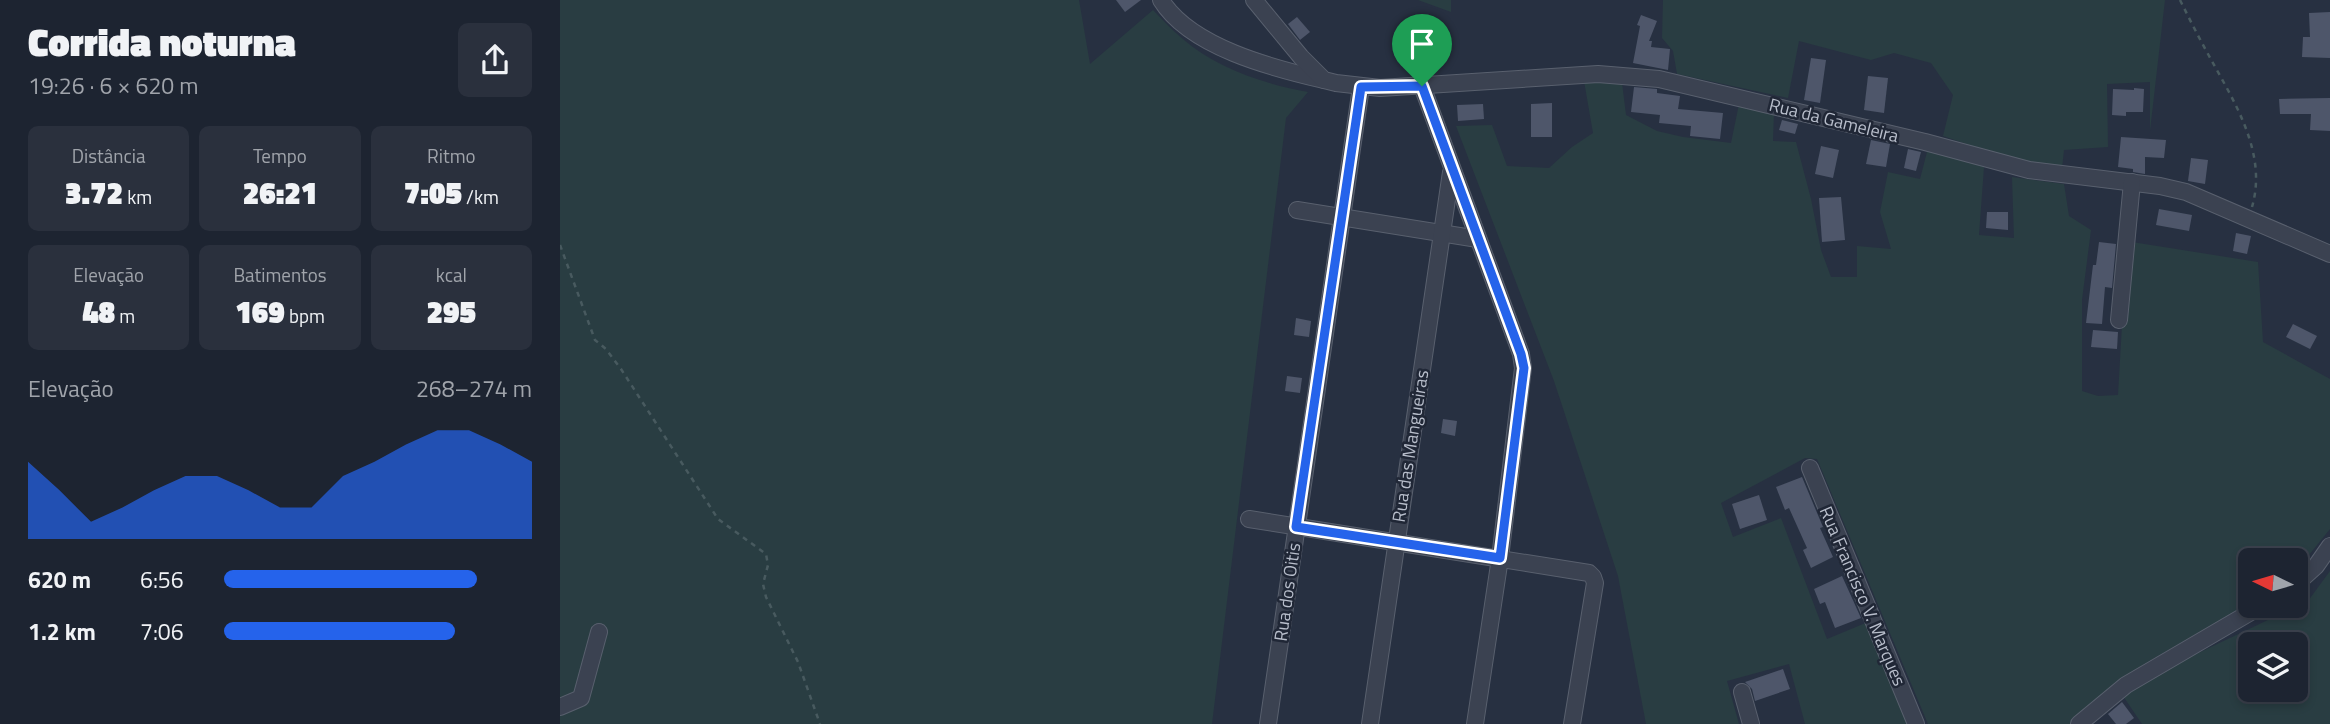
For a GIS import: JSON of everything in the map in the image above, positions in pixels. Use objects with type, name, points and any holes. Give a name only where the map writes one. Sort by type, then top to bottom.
[{"type":"street","name":"Rua da Gameleira","points":[[1161,0],[1167,11],[1205,40],[1240,57],[1324,80],[1361,87],[1422,86],[1598,74],[1659,79],[1925,142],[2029,170],[2133,182],[2186,192],[2330,254]]},
{"type":"street","points":[[1254,0],[1301,57],[1324,80]]},
{"type":"street","points":[[1422,86],[1524,368],[1500,558],[1475,724]]},
{"type":"street","name":"Rua dos Oitis","points":[[1268,724],[1361,87]]},
{"type":"street","name":"Rua das Mangueiras","points":[[1370,724],[1452,168]]},
{"type":"street","points":[[2119,320],[2133,182]]},
{"type":"street","points":[[1297,210],[1478,239]]},
{"type":"street","name":"Rua Francisco V. Marques","points":[[1810,468],[1916,724]]},
{"type":"street","points":[[1249,519],[1583,570],[1591,575],[1595,583],[1572,724]]},
{"type":"street","points":[[2308,573],[2330,546]]},
{"type":"street","points":[[2079,724],[2126,685],[2240,618]]},
{"type":"street","points":[[560,707],[581,698],[599,632]]},
{"type":"street","points":[[1742,692],[1751,724]]},
{"type":"path","points":[[2180,0],[2234,99],[2247,129],[2255,163],[2256,192],[2247,219]]},
{"type":"path","points":[[560,245],[594,340],[614,359],[718,519],[766,554],[768,565],[763,583],[766,597],[798,662],[820,724]]},
{"type":"green space","points":[[560,0],[1079,0],[1090,64],[1153,10],[1184,40],[1226,67],[1259,80],[1308,92],[1286,118],[1212,724],[560,724]]},
{"type":"green space","points":[[1418,0],[1451,0],[1451,12]]},
{"type":"green space","points":[[1663,0],[2165,0],[2150,131],[2150,82],[2107,84],[2108,147],[2064,150],[2062,169],[2010,159],[1943,136],[1953,95],[1931,63],[1894,53],[1871,60],[1799,41],[1788,98],[1677,74],[1673,51],[1662,38]]},
{"type":"green space","points":[[1584,81],[1622,83],[1626,115],[1657,131],[1683,137],[1731,143],[1739,104],[1774,112],[1773,141],[1796,142],[1821,250],[1831,277],[1857,277],[1857,246],[1891,249],[1880,212],[1888,172],[1920,179],[1928,148],[1984,167],[1979,235],[2014,238],[2012,177],[2064,184],[2069,216],[2091,230],[2082,300],[2082,391],[2098,396],[2118,395],[2122,325],[2132,242],[2258,262],[2263,342],[2330,379],[2330,529],[2308,556],[2308,548],[2238,548],[2238,610],[2146,663],[2071,724],[1928,724],[1817,459],[1805,458],[1721,503],[1733,537],[1781,518],[1827,639],[1868,622],[1911,724],[1805,724],[1789,664],[1727,681],[1739,724],[1646,724],[1618,576],[1554,381],[1456,126],[1492,125],[1507,166],[1549,168],[1572,147],[1593,133]]},
{"type":"green space","points":[[2330,571],[2330,724],[2142,724],[2121,693],[2154,674],[2238,634],[2238,702],[2308,702],[2308,632],[2243,632],[2272,618],[2308,618],[2308,601]]},
{"type":"building","points":[[1116,0],[1141,0],[1125,12]]},
{"type":"building","points":[[2330,12],[2330,58],[2302,57],[2303,37],[2310,37],[2309,13]]},
{"type":"building","points":[[1641,15],[1657,21],[1649,41],[1652,41],[1651,47],[1670,49],[1668,70],[1633,63],[1640,26],[1637,25]]},
{"type":"building","points":[[1297,17],[1310,32],[1300,40],[1288,24]]},
{"type":"building","points":[[1811,58],[1826,60],[1820,103],[1804,100]]},
{"type":"building","points":[[1868,76],[1888,78],[1884,113],[1864,110]]},
{"type":"building","points":[[1634,87],[1657,89],[1657,93],[1680,96],[1678,109],[1723,113],[1720,139],[1690,136],[1691,126],[1659,123],[1660,115],[1631,112]]},
{"type":"building","points":[[2113,89],[2144,89],[2143,112],[2126,112],[2126,116],[2112,115]]},
{"type":"building","points":[[2330,98],[2330,131],[2310,130],[2311,114],[2280,114],[2279,99]]},
{"type":"building","points":[[1552,103],[1552,137],[1531,137],[1531,104]]},
{"type":"building","points":[[1483,104],[1484,119],[1458,121],[1457,105]]},
{"type":"building","points":[[1782,120],[1798,124],[1795,134],[1779,130]]},
{"type":"building","points":[[2121,137],[2166,140],[2164,158],[2145,157],[2145,174],[2118,167]]},
{"type":"building","points":[[1871,140],[1890,144],[1886,167],[1866,164]]},
{"type":"building","points":[[1821,146],[1839,150],[1833,178],[1815,174]]},
{"type":"building","points":[[1908,149],[1921,152],[1916,171],[1904,168]]},
{"type":"building","points":[[2191,158],[2208,160],[2205,184],[2188,181]]},
{"type":"building","points":[[1841,197],[1845,240],[1822,242],[1819,198]]},
{"type":"building","points":[[2159,209],[2192,215],[2189,231],[2156,225]]},
{"type":"building","points":[[1987,212],[2008,212],[2008,230],[1986,228]]},
{"type":"building","points":[[2236,233],[2251,236],[2247,254],[2233,251]]},
{"type":"building","points":[[2099,242],[2116,244],[2112,288],[2105,287],[2102,324],[2086,323],[2093,265],[2096,265]]},
{"type":"building","points":[[1296,318],[1311,321],[1309,337],[1294,335]]},
{"type":"building","points":[[2293,324],[2317,336],[2310,349],[2286,337]]},
{"type":"building","points":[[2093,330],[2118,332],[2117,349],[2091,347]]},
{"type":"building","points":[[1287,376],[1302,378],[1300,393],[1285,391]]},
{"type":"building","points":[[1443,419],[1457,421],[1455,436],[1441,433]]},
{"type":"building","points":[[1802,477],[1833,557],[1811,568],[1803,550],[1807,548],[1789,508],[1785,510],[1776,487]]},
{"type":"building","points":[[1759,495],[1767,520],[1740,529],[1732,504]]},
{"type":"building","points":[[1842,576],[1861,618],[1835,628],[1825,602],[1820,604],[1814,589]]},
{"type":"building","points":[[1783,669],[1790,689],[1755,701],[1752,689],[1745,682]]},
{"type":"building","points":[[2122,702],[2134,718],[2126,724],[2116,724],[2108,714]]},
{"type":"route","points":[[1422,86],[1524,368],[1500,558],[1296,527],[1361,87],[1422,86]]}]
